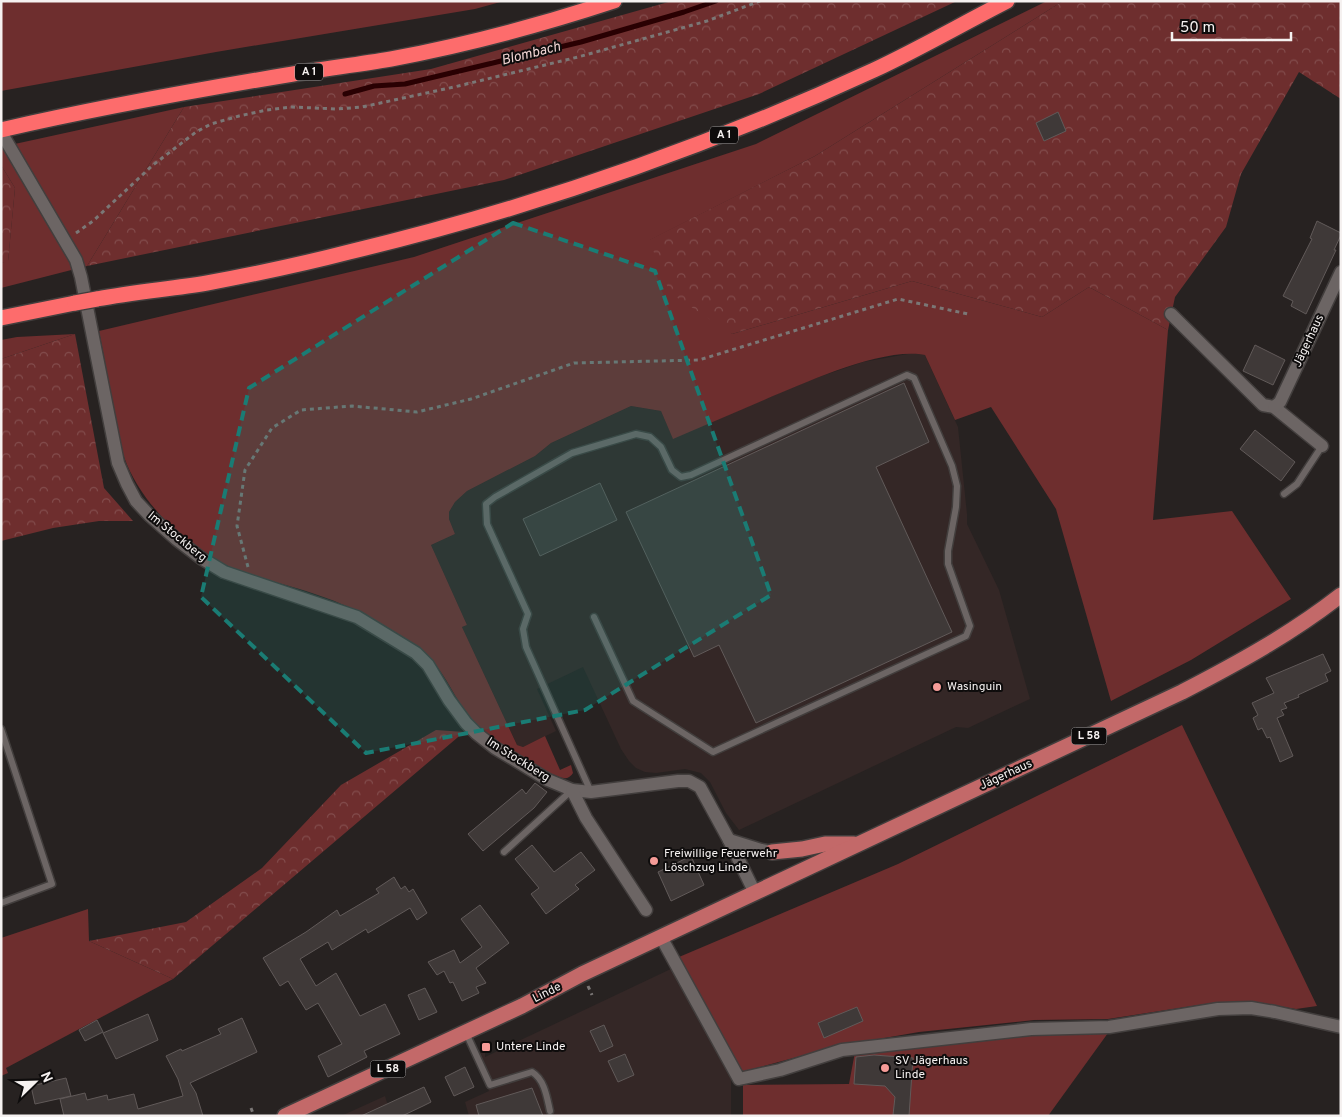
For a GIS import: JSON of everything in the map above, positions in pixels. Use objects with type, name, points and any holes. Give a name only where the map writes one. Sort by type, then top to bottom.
[{"type":"highway","name":"A 1","points":[[1,131],[60,116],[392,58],[465,43],[536,25],[614,1]]},
{"type":"highway","name":"A 1","points":[[1,318],[98,299],[206,283],[348,253],[505,210],[602,180],[726,134],[786,109],[876,69],[1006,1]]},
{"type":"main road","name":"Jägerhaus","points":[[661,937],[861,844],[1225,670],[1290,632],[1341,596]]},
{"type":"main road","points":[[772,852],[784,852],[825,844],[861,844]]},
{"type":"main road","name":"Linde","points":[[285,1116],[466,1033],[661,937]]},
{"type":"street","name":"Im Stockberg","points":[[1,131],[76,260],[118,463],[136,501],[149,515],[176,539],[224,572],[357,617],[416,653],[428,665],[449,700],[476,733],[495,748],[548,780],[572,790],[591,792],[688,781],[700,787],[755,893]]},
{"type":"street","name":"Jägerhaus","points":[[1274,407],[1280,402],[1341,272]]},
{"type":"street","points":[[1171,314],[1263,405],[1274,407],[1322,446]]},
{"type":"street","points":[[572,790],[586,818],[646,910]]},
{"type":"street","points":[[729,840],[772,852]]},
{"type":"street","points":[[661,937],[739,1079],[780,1070],[842,1050],[1031,1029],[1109,1027],[1218,1009],[1251,1008],[1341,1027]]},
{"type":"lane","points":[[591,792],[526,648],[523,629],[528,614],[487,524],[486,504],[572,453],[636,434],[650,437],[661,447],[672,470],[681,477],[691,475],[907,375],[914,378],[952,466],[957,486],[948,564],[970,626],[966,636],[713,752],[633,701],[594,617]]},
{"type":"lane","points":[[1284,494],[1296,484],[1322,446]]},
{"type":"lane","points":[[1,729],[52,884],[1,903]]},
{"type":"lane","points":[[504,852],[572,790]]},
{"type":"lane","points":[[466,1033],[490,1085],[532,1072],[537,1075],[542,1084],[550,1111]]},
{"type":"path","points":[[65,240],[93,221],[153,165],[196,132],[211,124],[267,110],[292,107],[337,109],[362,107],[445,89],[578,57],[707,22],[760,1]]},
{"type":"path","points":[[252,582],[237,526],[245,470],[272,428],[301,410],[352,406],[417,412],[471,399],[574,363],[699,360],[898,299],[968,314]]},
{"type":"path","points":[[587,985],[592,995]]},
{"type":"path","points":[[251,1108],[254,1116]]},
{"type":"highlighted area","points":[[513,223],[655,271],[771,595],[585,710],[366,753],[201,597],[249,388]]},
{"type":"shaded area","points":[[913,353],[925,355],[958,427],[967,524],[999,590],[1030,699],[968,728],[956,727],[739,830],[726,813],[710,782],[701,773],[685,769],[656,773],[645,772],[636,768],[629,761],[621,749],[583,667],[537,689],[556,731],[523,747],[517,745],[462,627],[467,625],[431,545],[455,534],[449,519],[449,512],[455,502],[467,491],[535,456],[551,443],[631,406],[661,411],[673,438],[810,380],[863,362]]},
{"type":"shaded area","points":[[675,967],[731,1077],[731,1116],[469,1116],[465,1102],[489,1091],[473,1057],[485,1051],[485,1057]]},
{"type":"shaded area","points":[[385,1096],[391,1116],[341,1116]]},
{"type":"green space","points":[[1,1],[504,1],[475,9],[216,52],[1,91]]},
{"type":"green space","points":[[672,1],[957,1],[759,94],[504,180],[87,266],[184,107],[431,69]]},
{"type":"green space","points":[[1047,1],[1063,1],[815,156],[650,240],[732,334],[912,281],[1042,317],[1089,287],[1168,330],[1153,520],[1232,511],[1291,599],[1191,660],[1111,701],[1056,509],[991,407],[955,420],[925,355],[887,356],[844,368],[673,439],[661,411],[631,406],[551,443],[535,456],[467,491],[455,502],[449,512],[449,519],[455,534],[431,545],[467,625],[462,627],[517,745],[523,747],[545,736],[560,770],[571,765],[573,773],[567,778],[546,771],[480,729],[467,714],[432,660],[421,649],[382,624],[368,616],[313,593],[242,572],[203,552],[162,517],[140,489],[131,473],[119,439],[99,331],[414,257],[756,144]]},
{"type":"green space","points":[[1063,1],[1341,1],[1341,99],[1299,72],[1241,174],[1226,227],[1175,297],[1168,330],[1089,287],[1042,317],[912,281],[732,334],[670,293],[649,240],[815,156]]},
{"type":"green space","points":[[184,107],[87,266],[1,288],[1,263],[8,261],[15,188],[1,165],[1,147]]},
{"type":"green space","points":[[1,165],[15,188],[8,262],[1,263]]},
{"type":"green space","points":[[75,334],[1,359],[1,340],[17,337]]},
{"type":"green space","points":[[75,334],[104,488],[133,521],[99,521],[53,528],[1,541],[1,359]]},
{"type":"green space","points":[[1182,725],[1317,1006],[1296,1009],[1252,1002],[1212,1003],[1108,1019],[1034,1020],[919,1032],[838,1046],[738,1073],[679,957],[898,864]]},
{"type":"green space","points":[[436,730],[464,732],[173,979],[89,941],[186,922],[262,868],[341,785]]},
{"type":"green space","points":[[88,909],[89,941],[173,979],[6,1068],[8,1073],[1,1076],[1,938]]},
{"type":"green space","points":[[1108,1033],[1048,1116],[743,1116],[743,1085],[849,1084],[855,1052],[1031,1035]]},
{"type":"building","points":[[1058,112],[1066,131],[1044,141],[1036,123]]},
{"type":"building","points":[[1317,221],[1341,233],[1341,235],[1334,250],[1336,250],[1306,314],[1291,306],[1293,301],[1283,296],[1312,239],[1310,238]]},
{"type":"building","points":[[1255,345],[1285,360],[1273,385],[1243,371]]},
{"type":"building","points":[[904,383],[929,442],[876,467],[952,632],[756,723],[719,645],[694,657],[626,512]]},
{"type":"building","points":[[1255,430],[1295,462],[1281,481],[1240,449]]},
{"type":"building","points":[[600,483],[617,520],[540,556],[523,519]]},
{"type":"building","points":[[1323,654],[1331,671],[1325,674],[1328,681],[1284,703],[1287,708],[1281,710],[1284,715],[1277,718],[1293,756],[1280,762],[1270,737],[1267,738],[1262,728],[1258,730],[1253,718],[1258,715],[1252,703],[1274,693],[1266,678]]},
{"type":"building","points":[[535,783],[547,792],[534,808],[483,851],[468,834],[522,789],[526,794]]},
{"type":"building","points":[[532,845],[554,872],[581,852],[595,870],[575,885],[579,889],[546,914],[531,894],[539,888],[515,859]]},
{"type":"building","points":[[691,856],[704,885],[671,901],[658,872]]},
{"type":"building","points":[[394,877],[401,889],[405,886],[409,892],[413,889],[427,913],[417,920],[410,908],[368,933],[366,929],[332,950],[328,942],[300,959],[316,986],[336,973],[360,1016],[385,1004],[400,1034],[364,1051],[367,1057],[328,1077],[318,1056],[342,1044],[318,1003],[306,1010],[288,981],[280,986],[263,958],[306,932],[337,910],[340,916],[379,893],[376,889]]},
{"type":"building","points":[[480,905],[509,943],[476,968],[486,983],[476,987],[479,993],[462,1001],[453,982],[450,983],[444,971],[437,975],[428,962],[454,950],[460,963],[482,947],[461,919]]},
{"type":"building","points":[[425,988],[437,1012],[419,1020],[408,995]]},
{"type":"building","points":[[857,1007],[863,1021],[824,1038],[818,1023]]},
{"type":"building","points":[[148,1014],[158,1040],[116,1059],[103,1033]]},
{"type":"building","points":[[242,1018],[257,1052],[190,1083],[196,1093],[203,1116],[64,1116],[60,1099],[85,1093],[87,1100],[107,1095],[108,1100],[134,1094],[138,1109],[183,1096],[178,1079],[166,1056],[221,1034],[218,1029]]},
{"type":"building","points":[[97,1020],[103,1032],[85,1041],[79,1030]]},
{"type":"building","points":[[604,1025],[613,1046],[600,1052],[590,1031]]},
{"type":"building","points":[[625,1054],[634,1075],[618,1082],[608,1061]]},
{"type":"building","points":[[874,1055],[913,1058],[909,1116],[893,1115],[895,1097],[885,1086],[854,1084],[856,1057]]},
{"type":"building","points":[[465,1067],[474,1087],[454,1096],[445,1077]]},
{"type":"building","points":[[66,1078],[71,1096],[35,1104],[31,1086]]},
{"type":"building","points":[[424,1087],[431,1102],[402,1116],[361,1116]]},
{"type":"building","points":[[532,1088],[543,1116],[479,1116],[476,1105]]},
{"type":"waterway","name":"Blombach","points":[[345,94],[374,86],[405,84],[581,42],[716,1]]},
{"type":"place","name":"Wasinguin","points":[[937,687]]},
{"type":"place","name":"Freiwillige Feuerwehr Löschzug Linde","points":[[654,861]]},
{"type":"place","name":"Untere Linde","points":[[486,1047]]},
{"type":"place","name":"SV Jägerhaus Linde","points":[[885,1068]]}]
